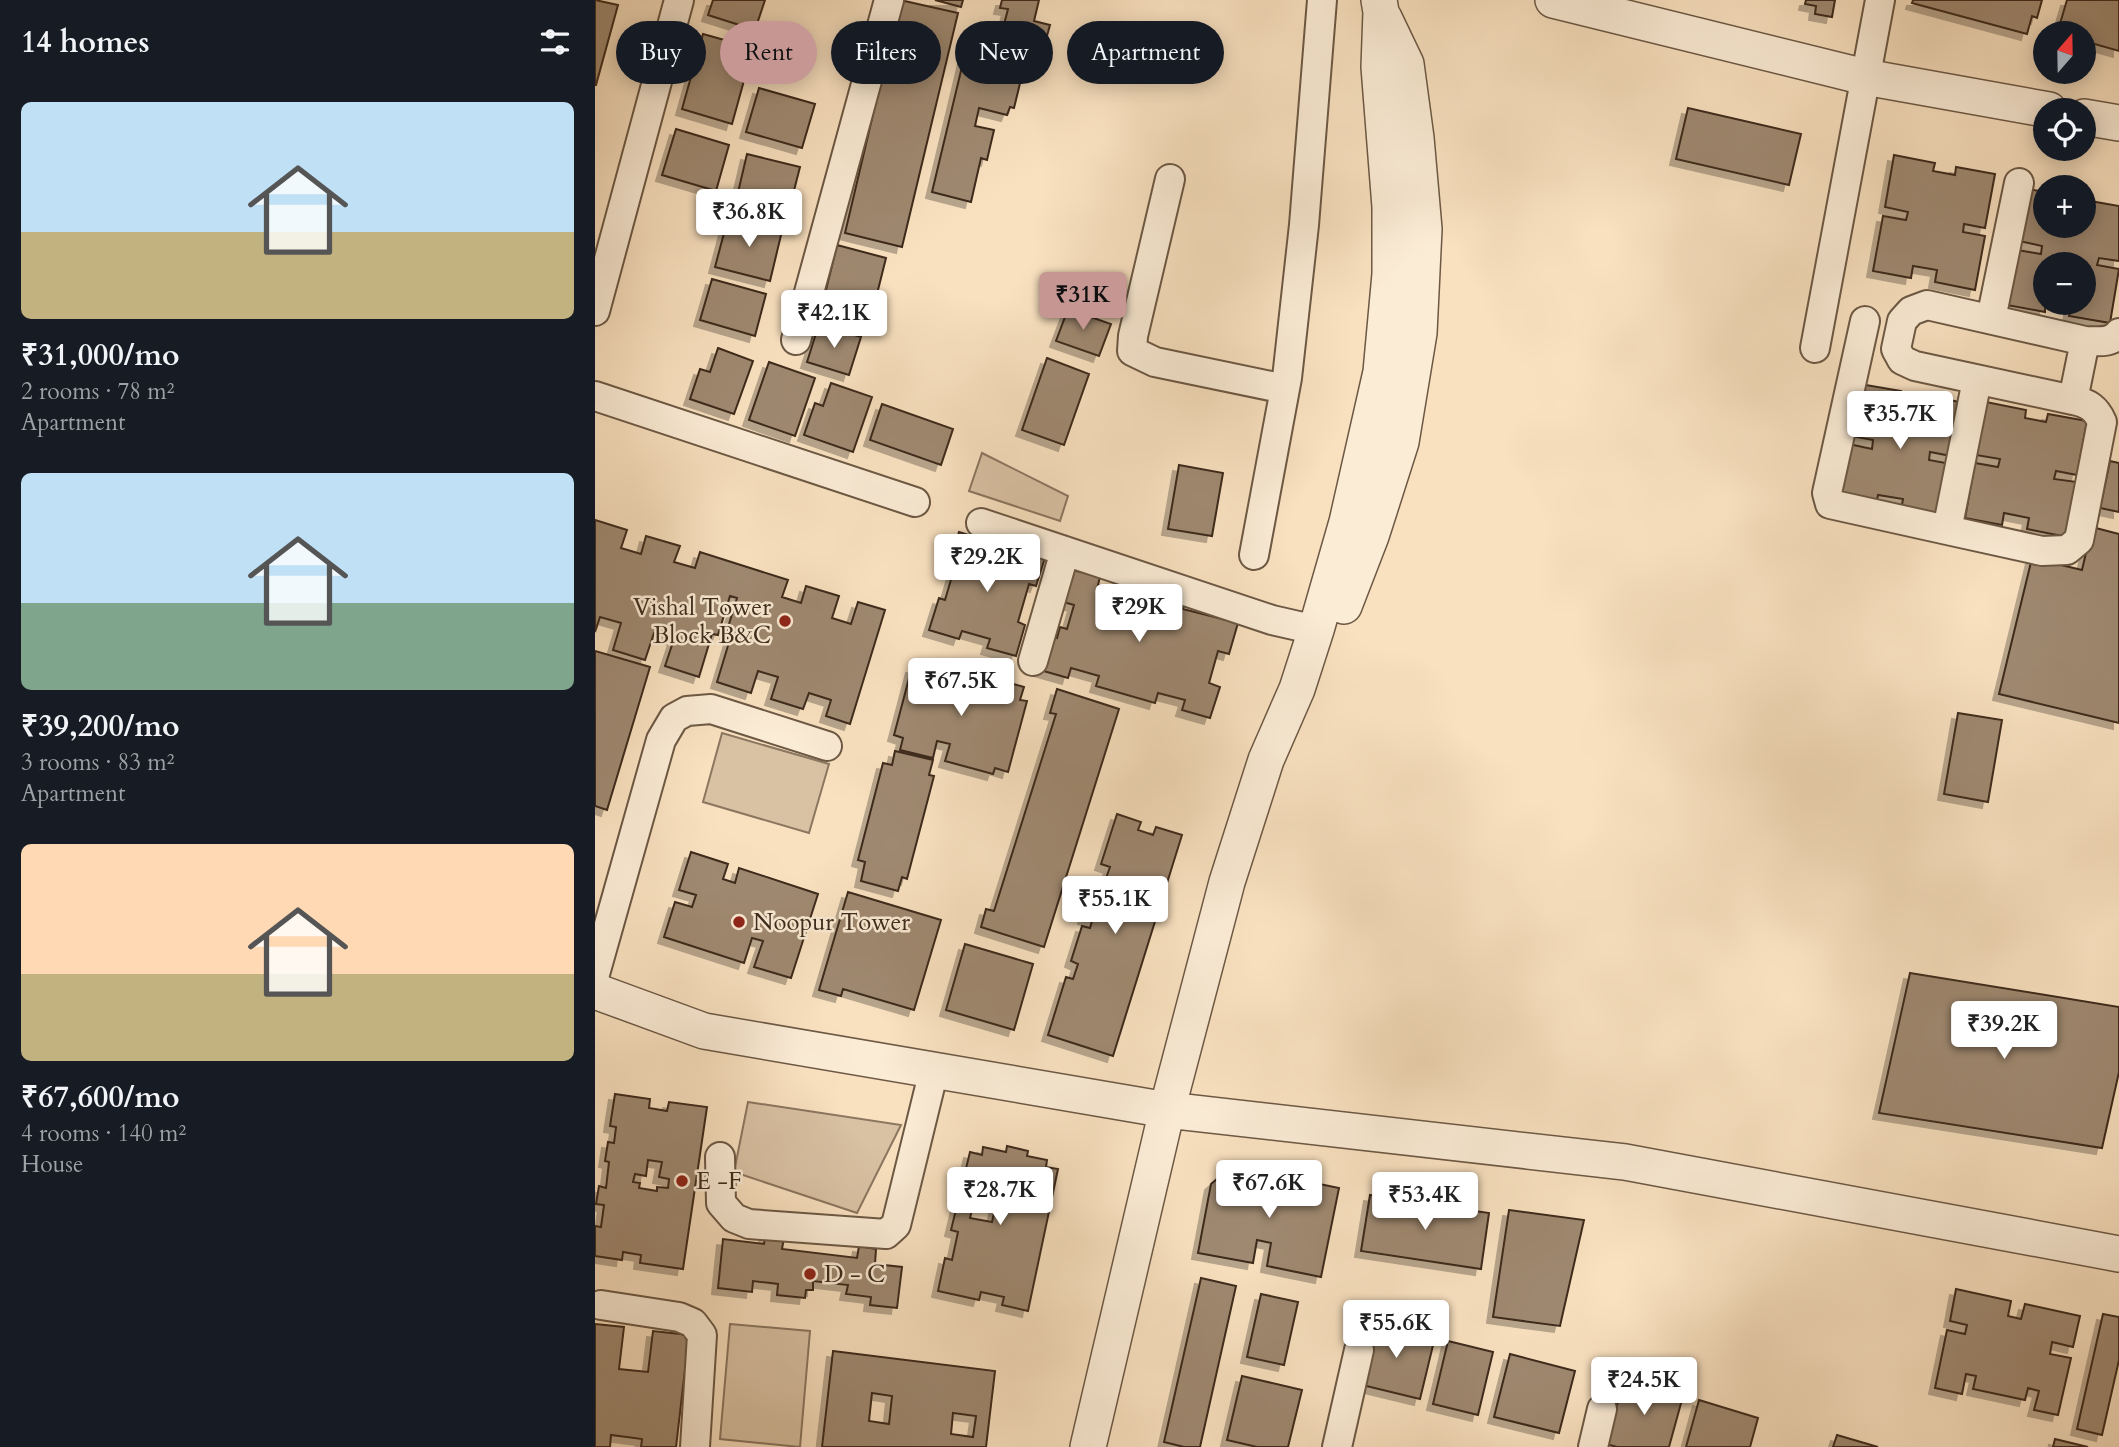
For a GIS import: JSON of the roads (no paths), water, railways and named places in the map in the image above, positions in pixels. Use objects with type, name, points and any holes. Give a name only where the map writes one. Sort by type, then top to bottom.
[{"type":"street","points":[[595,311],[679,0]]},
{"type":"street","points":[[796,340],[889,0]]},
{"type":"street","points":[[1254,555],[1285,389],[1304,225],[1322,0]]},
{"type":"street","points":[[1553,0],[1865,78],[2033,107]]},
{"type":"street","points":[[1815,348],[1880,0]]},
{"type":"street","points":[[1088,1447],[1167,1110],[1227,882],[1266,760],[1297,689],[1316,630],[1340,616],[1371,536],[1401,442],[1419,333],[1424,229],[1406,64],[1380,6]]},
{"type":"street","points":[[2096,119],[2119,123]]},
{"type":"street","points":[[1170,179],[1133,335],[1132,351],[1155,362],[1285,389]]},
{"type":"street","points":[[1991,318],[2019,183]]},
{"type":"street","points":[[1865,321],[1827,493],[1831,504],[2042,551],[2067,550],[2080,540],[2102,422],[2098,413],[2087,403],[1915,366],[1902,360],[1896,349],[1902,321],[1911,311],[1927,305],[2085,341],[2104,342],[2116,338],[2119,333]]},
{"type":"street","points":[[1822,312],[1901,328]]},
{"type":"street","points":[[2073,400],[2085,341]]},
{"type":"street","points":[[1947,530],[1977,380]]},
{"type":"street","points":[[595,396],[915,502]]},
{"type":"street","points":[[981,523],[1272,620],[1316,630]]},
{"type":"street","points":[[1033,661],[1065,551]]},
{"type":"street","points":[[595,974],[661,740],[674,718],[687,710],[711,709],[827,746]]},
{"type":"street","points":[[595,990],[704,1031],[1167,1110],[1625,1162],[2119,1254]]},
{"type":"street","points":[[720,1157],[721,1203],[734,1218],[749,1224],[886,1234],[896,1225],[934,1070]]},
{"type":"street","points":[[601,1304],[679,1317],[693,1323],[702,1335],[695,1447]]},
{"type":"street","points":[[1343,1446],[1359,1350]]},
{"type":"street","points":[[1593,1447],[1602,1409]]},
{"type":"place","name":"Vishal Tower Block B&C","points":[[785,621]]},
{"type":"place","name":"Noopur Tower","points":[[739,922]]},
{"type":"place","name":"E -F","points":[[682,1181]]},
{"type":"place","name":"D - C","points":[[810,1274]]}]
